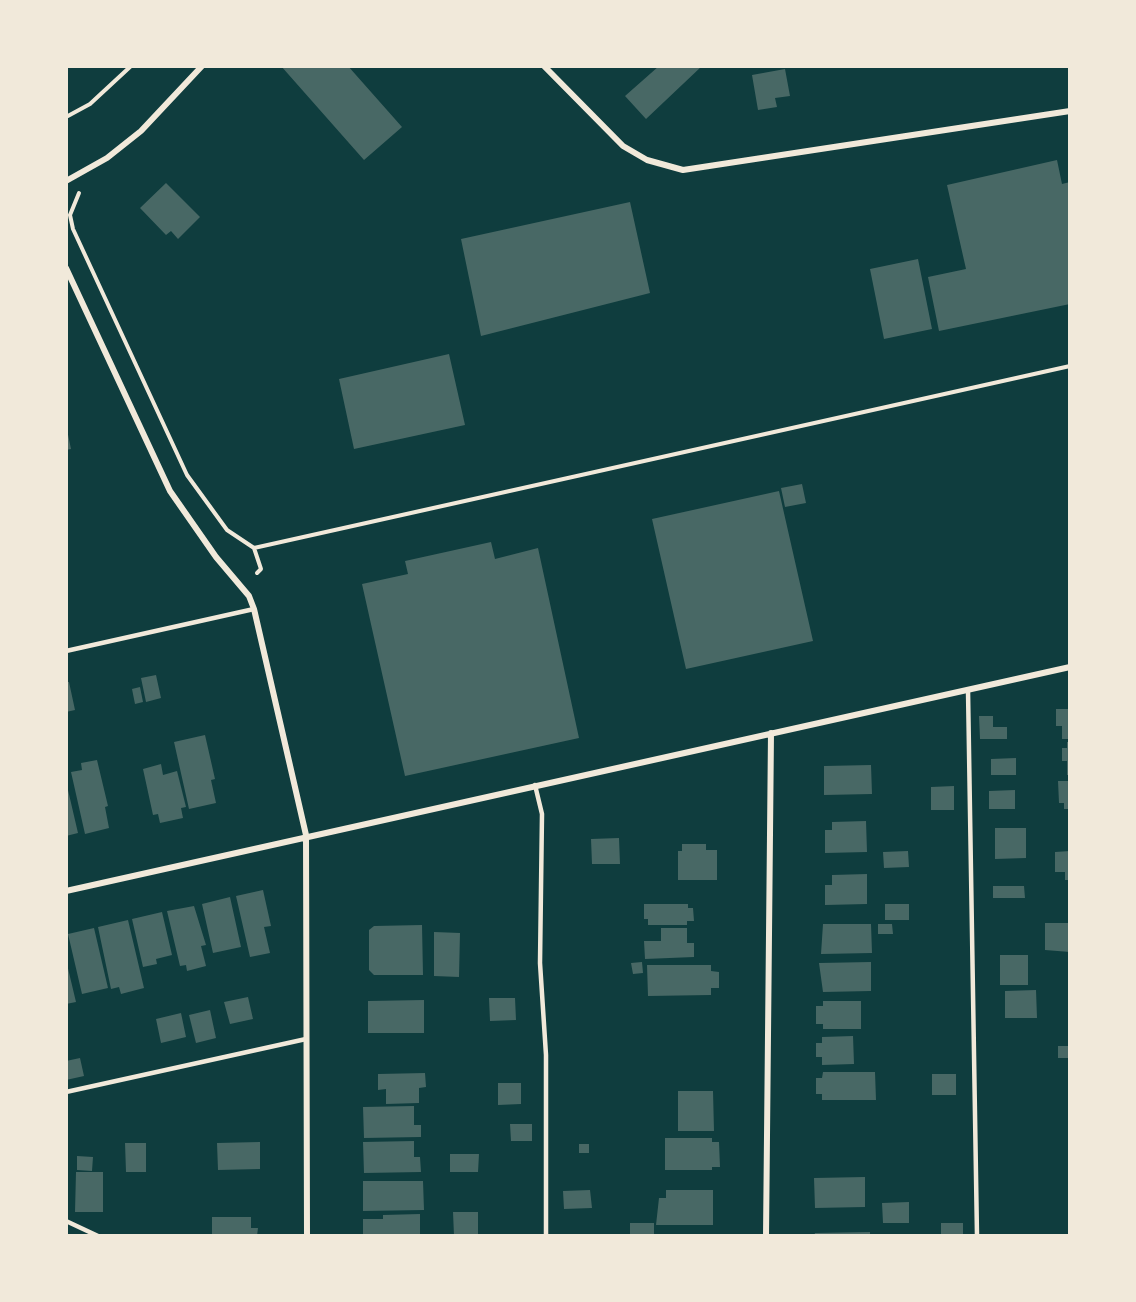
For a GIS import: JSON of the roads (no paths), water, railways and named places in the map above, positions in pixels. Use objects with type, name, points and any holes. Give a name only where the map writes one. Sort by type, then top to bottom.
[{"type":"street","points":[[66,181],[107,158],[141,131],[202,66]]},
{"type":"street","points":[[543,66],[623,146],[647,160],[682,170],[1070,111]]},
{"type":"street","points":[[66,268],[170,491],[216,557],[249,596],[254,609],[306,835],[307,1236]]},
{"type":"street","points":[[66,891],[306,835],[1070,667]]},
{"type":"street","points":[[766,1236],[771,733]]},
{"type":"lane","points":[[66,651],[254,609]]},
{"type":"lane","points":[[968,690],[977,1236]]},
{"type":"lane","points":[[534,785],[543,825],[540,963],[546,1056],[546,1236]]},
{"type":"lane","points":[[66,1092],[306,1040]]},
{"type":"lane","points":[[66,1221],[98,1236]]}]
